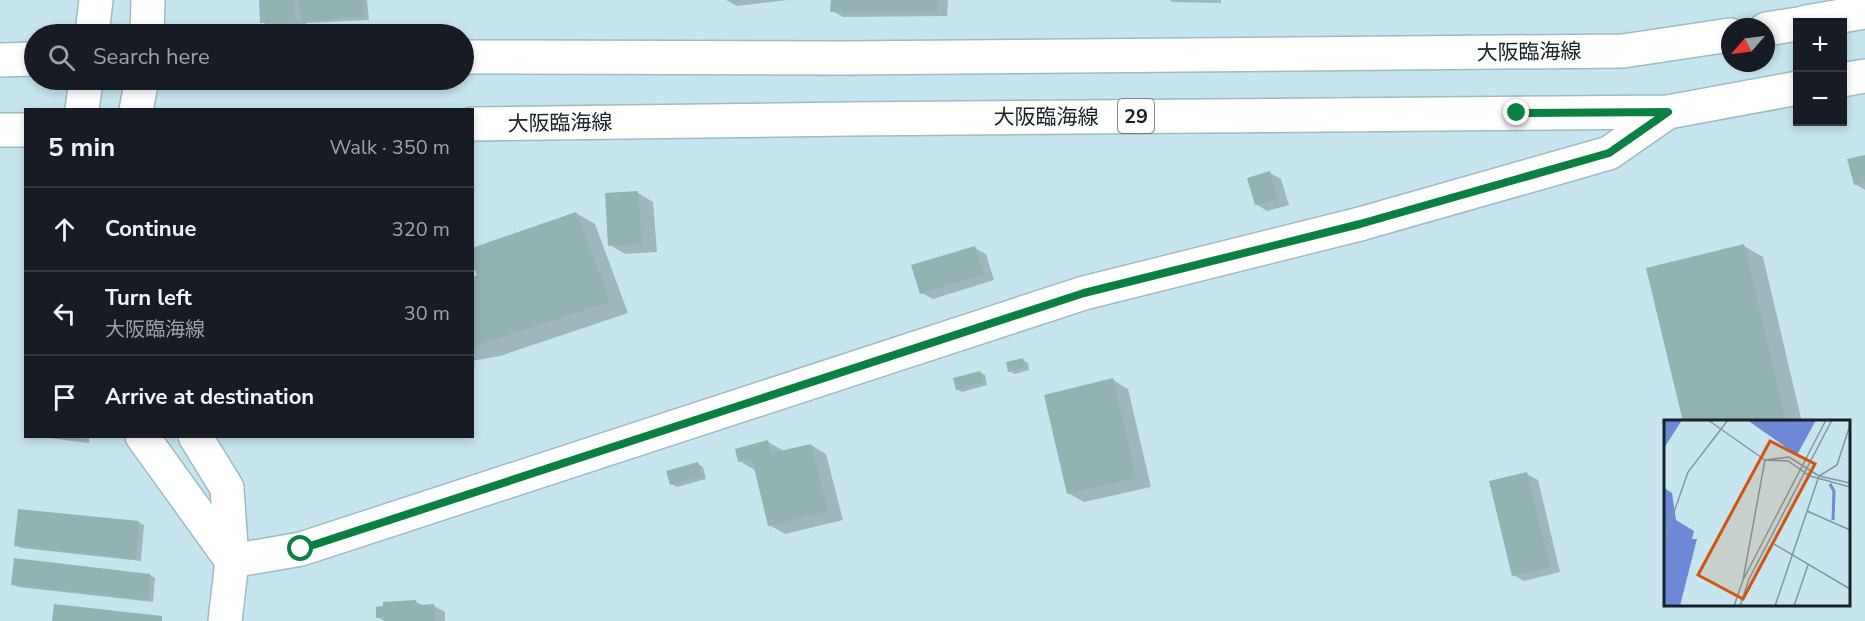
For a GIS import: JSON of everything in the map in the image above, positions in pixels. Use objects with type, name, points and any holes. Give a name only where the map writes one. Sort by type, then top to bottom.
[{"type":"main road","points":[[93,24],[96,0]]},
{"type":"main road","points":[[147,24],[148,0]]},
{"type":"main road","points":[[1830,18],[1865,12]]},
{"type":"main road","points":[[1775,28],[1793,25]]},
{"type":"main road","name":"大阪臨海線","points":[[474,57],[844,58],[1623,51],[1721,36]]},
{"type":"main road","points":[[0,60],[24,59]]},
{"type":"main road","points":[[1847,79],[1865,76]]},
{"type":"main road","name":"大阪臨海線","points":[[474,124],[861,118],[1668,112],[1793,89]]},
{"type":"main road","points":[[82,108],[85,90]]},
{"type":"main road","points":[[136,108],[140,90]]},
{"type":"main road","points":[[232,561],[301,549],[1084,293],[1360,224],[1609,153],[1668,112]]},
{"type":"main road","points":[[0,130],[24,130]]},
{"type":"main road","points":[[143,438],[232,561]]},
{"type":"main road","points":[[196,438],[227,488],[232,561],[225,621]]},
{"type":"building","points":[[259,0],[294,0],[295,21],[260,23]]},
{"type":"building","points":[[299,0],[363,0],[364,17],[301,21]]},
{"type":"building","points":[[831,0],[937,0],[937,11],[830,12]]},
{"type":"building","points":[[1865,155],[1865,182],[1854,185],[1847,159]]},
{"type":"building","points":[[1270,171],[1278,199],[1255,205],[1247,178]]},
{"type":"building","points":[[638,191],[642,244],[608,246],[605,193]]},
{"type":"building","points":[[576,212],[610,302],[474,346],[474,276],[477,275],[474,269],[474,247]]},
{"type":"building","points":[[1744,244],[1786,420],[1683,420],[1646,268]]},
{"type":"building","points":[[975,246],[984,274],[920,294],[911,265]]},
{"type":"building","points":[[1023,358],[1025,367],[1008,372],[1006,362]]},
{"type":"building","points":[[980,371],[983,382],[956,390],[953,378]]},
{"type":"building","points":[[1113,378],[1136,478],[1067,494],[1044,395]]},
{"type":"building","points":[[54,438],[84,438],[84,441]]},
{"type":"building","points":[[768,440],[771,453],[811,444],[828,511],[768,526],[752,459],[738,462],[735,449]]},
{"type":"building","points":[[698,462],[702,476],[670,485],[666,471]]},
{"type":"building","points":[[1527,472],[1550,567],[1512,576],[1489,481]]},
{"type":"building","points":[[18,509],[139,521],[136,559],[14,546]]},
{"type":"building","points":[[14,558],[150,574],[148,600],[11,585]]},
{"type":"building","points":[[416,600],[417,605],[434,604],[435,621],[384,621],[384,617],[376,618],[376,607],[383,606],[383,602]]},
{"type":"building","points":[[54,604],[162,616],[162,621],[52,621]]},
{"type":"route","points":[[301,549],[1084,293],[1360,224],[1609,153],[1668,112],[1517,113]]}]
